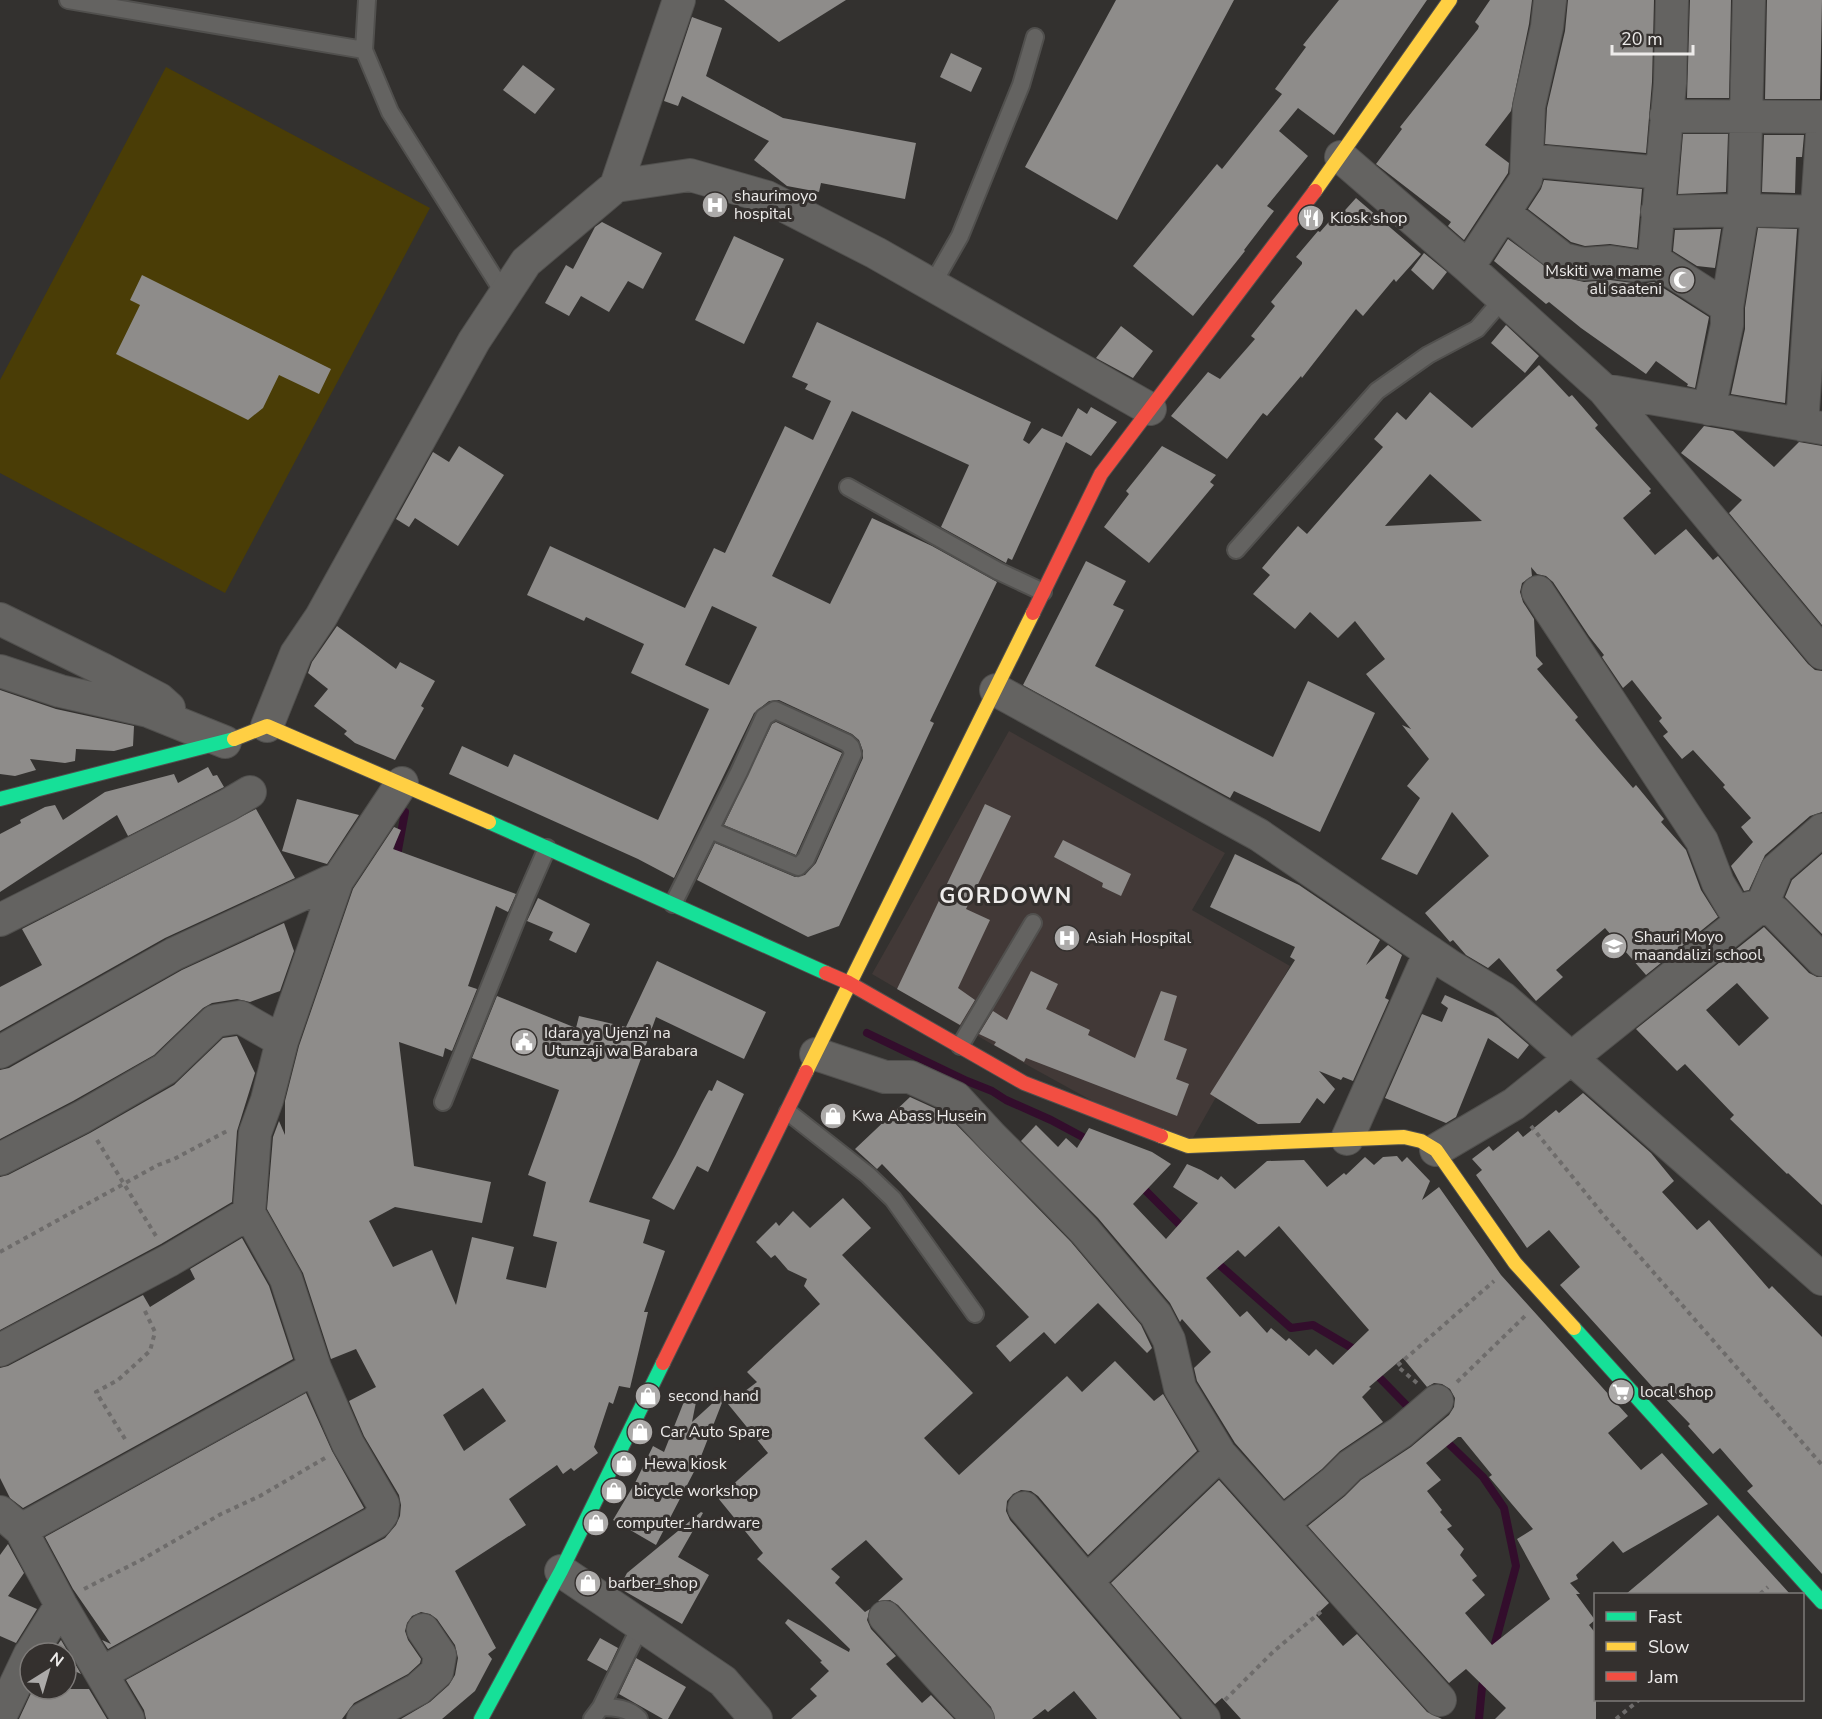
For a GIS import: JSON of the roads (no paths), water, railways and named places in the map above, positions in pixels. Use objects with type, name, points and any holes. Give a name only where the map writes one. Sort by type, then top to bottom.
[{"type":"street","points":[[0,799],[225,742],[267,726],[296,654],[321,616],[474,341],[526,262],[616,186],[679,0]]},
{"type":"street","points":[[481,1719],[561,1571],[1101,474],[1341,157],[1450,0]]},
{"type":"street","points":[[1467,267],[1526,179],[1529,106],[1547,27],[1550,0]]},
{"type":"street","points":[[1504,213],[1563,258],[1572,262],[1625,263],[1638,266],[1650,264],[1654,260],[1670,83],[1672,0]]},
{"type":"street","points":[[1709,409],[1727,326],[1727,307],[1743,210],[1749,0]]},
{"type":"street","points":[[1666,116],[1822,117]]},
{"type":"street","points":[[1604,390],[1812,427],[1822,135]]},
{"type":"street","points":[[1341,157],[1604,390],[1822,653]]},
{"type":"street","points":[[1527,160],[1661,173]]},
{"type":"street","points":[[616,186],[690,175],[767,197],[866,248],[1150,409]]},
{"type":"street","points":[[1657,212],[1743,210],[1820,212]]},
{"type":"street","points":[[1654,260],[1727,307]]},
{"type":"street","points":[[1538,592],[1702,841],[1718,883],[1733,908],[1740,910],[1762,905],[1775,912],[1822,960]]},
{"type":"street","points":[[0,619],[159,699],[189,728]]},
{"type":"street","points":[[0,671],[60,691],[148,711],[225,742]]},
{"type":"street","points":[[996,690],[1259,835],[1430,952],[1503,998],[1822,1279]]},
{"type":"street","points":[[267,726],[392,798],[547,848],[849,983],[1024,1083],[1188,1146],[1404,1137],[1436,1150],[1515,1263],[1822,1602]]},
{"type":"street","points":[[0,920],[250,792]]},
{"type":"street","points":[[102,1673],[376,1522],[382,1514],[383,1504],[348,1444],[315,1368],[286,1279],[249,1213],[255,1133],[267,1100],[282,1041],[337,881],[392,798]]},
{"type":"street","points":[[1436,1150],[1514,1104],[1762,905],[1777,869],[1822,830]]},
{"type":"street","points":[[0,1052],[174,954],[329,882],[337,881]]},
{"type":"street","points":[[277,906],[318,937]]},
{"type":"street","points":[[1347,1140],[1430,952]]},
{"type":"street","points":[[0,1159],[82,1117],[165,1069],[215,1022],[240,1017],[282,1041]]},
{"type":"street","points":[[821,1044],[885,1077],[910,1077],[956,1098],[1083,1230],[1156,1315],[1169,1340],[1180,1388],[1220,1454],[1440,1700]]},
{"type":"street","points":[[0,1350],[170,1260],[249,1213]]},
{"type":"street","points":[[119,1714],[102,1673],[10,1521],[315,1368]]},
{"type":"street","points":[[1283,1523],[1335,1482],[1350,1466],[1401,1432],[1433,1405]]},
{"type":"street","points":[[1087,1581],[1220,1454]]},
{"type":"street","points":[[1024,1508],[1087,1581],[1213,1711]]},
{"type":"street","points":[[561,1571],[723,1681],[749,1714]]},
{"type":"street","points":[[38,1641],[61,1603]]},
{"type":"street","points":[[885,1617],[978,1719]]},
{"type":"street","points":[[363,1719],[418,1689],[437,1672],[440,1655],[423,1630]]},
{"type":"street","points":[[0,1717],[18,1679]]},
{"type":"lane","points":[[68,0],[364,50]]},
{"type":"lane","points":[[367,0],[364,50],[390,112],[505,295]]},
{"type":"lane","points":[[932,285],[960,236],[1021,85],[1035,37]]},
{"type":"lane","points":[[1236,550],[1377,391],[1428,355],[1477,329],[1502,300]]},
{"type":"lane","points":[[848,487],[998,571],[1043,592]]},
{"type":"lane","points":[[673,904],[764,717],[770,711],[775,710],[851,747],[853,754],[806,859],[798,867],[710,830]]},
{"type":"lane","points":[[443,1102],[547,848]]},
{"type":"lane","points":[[960,1046],[1033,923]]},
{"type":"lane","points":[[788,1112],[868,1175],[893,1199],[975,1314]]},
{"type":"lane","points":[[596,1713],[641,1625]]},
{"type":"lane","points":[[596,1713],[617,1707],[639,1719]]},
{"type":"waterway","points":[[396,861],[405,812]]},
{"type":"waterway","points":[[867,1033],[992,1091],[1092,1142]]},
{"type":"waterway","points":[[1138,1183],[1186,1231]]},
{"type":"waterway","points":[[1214,1260],[1291,1328],[1313,1325],[1352,1348],[1358,1355]]},
{"type":"waterway","points":[[1373,1371],[1414,1413]]},
{"type":"waterway","points":[[1442,1437],[1483,1477],[1504,1508],[1516,1566],[1493,1651]]},
{"type":"waterway","points":[[1479,1719],[1485,1675]]},
{"type":"place","name":"shaurimoyo hospital","points":[[715,205]]},
{"type":"place","name":"Kiosk shop","points":[[1311,218]]},
{"type":"place","name":"Mskiti wa mame ali saateni","points":[[1682,280]]},
{"type":"place","name":"Asiah Hospital","points":[[1067,938]]},
{"type":"place","name":"Shauri Moyo maandalizi school","points":[[1614,946]]},
{"type":"place","name":"Idara ya Ujenzi na Utunzaji wa Barabara","points":[[524,1042]]},
{"type":"place","name":"Kwa Abass Husein","points":[[833,1116]]},
{"type":"place","name":"local shop","points":[[1621,1392]]},
{"type":"place","name":"second hand","points":[[648,1396]]},
{"type":"place","name":"Car Auto Spare","points":[[640,1432]]},
{"type":"place","name":"Hewa kiosk","points":[[624,1464]]},
{"type":"place","name":"bicycle workshop","points":[[614,1491]]},
{"type":"place","name":"computer_hardware","points":[[596,1523]]},
{"type":"place","name":"barber_shop","points":[[588,1583]]},
{"type":"district","name":"GORDOWN","points":[[1006,896]]}]
